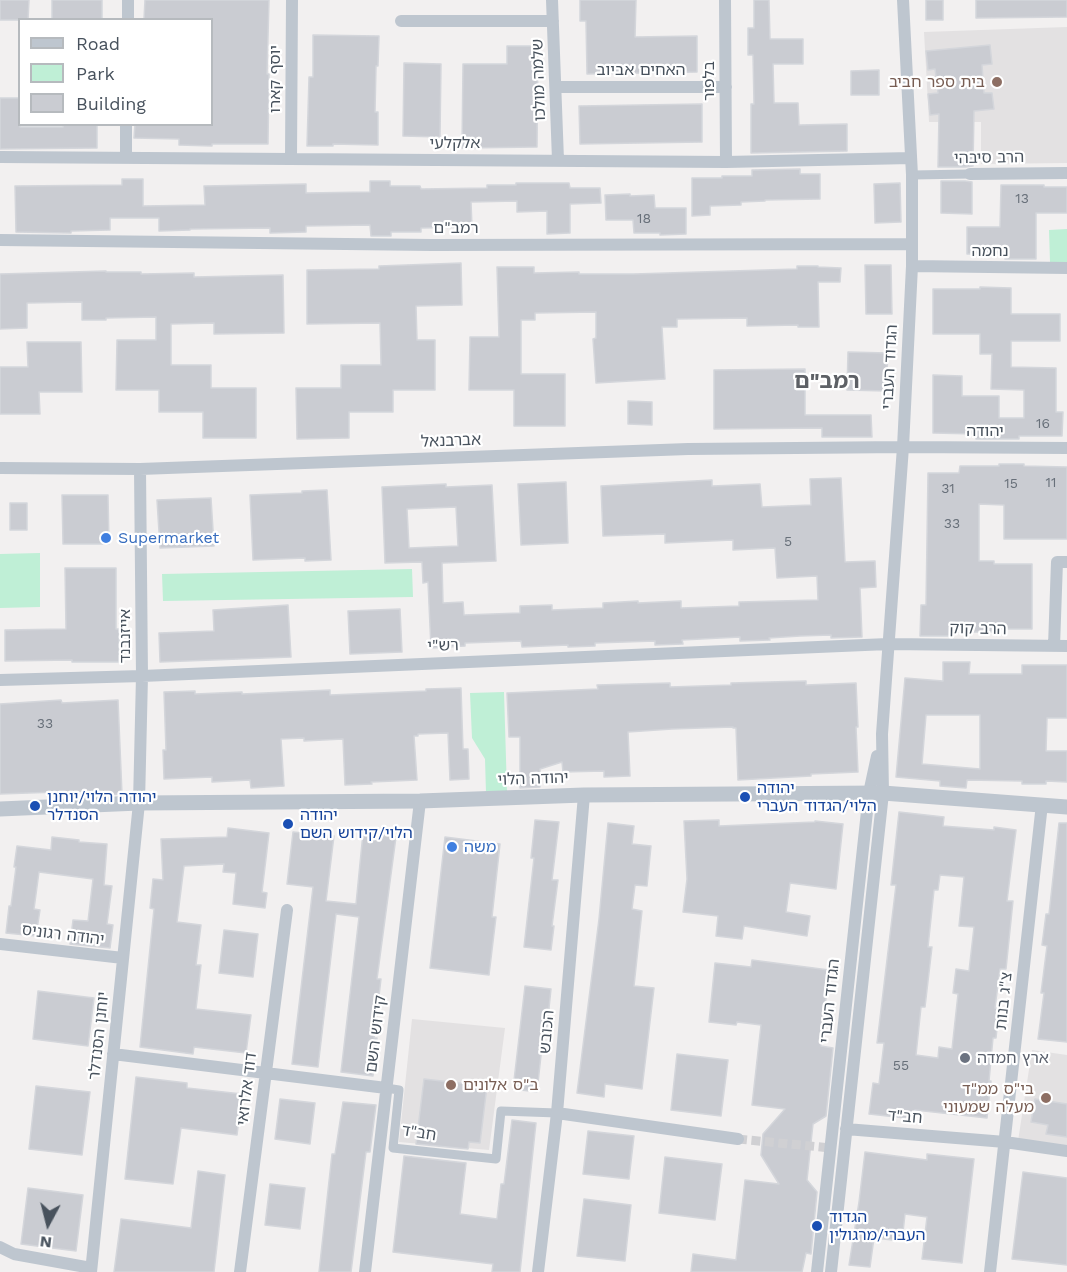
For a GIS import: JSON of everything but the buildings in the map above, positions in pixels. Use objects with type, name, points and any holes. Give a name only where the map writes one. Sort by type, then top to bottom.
[{"type":"street","points":[[128,0],[128,18]]},
{"type":"street","name":"יוסף קארו","points":[[291,158],[292,0]]},
{"type":"street","name":"שלמה מולכו","points":[[552,0],[558,160]]},
{"type":"street","name":"בלפור","points":[[725,0],[726,162]]},
{"type":"street","name":"הגדוד העברי","points":[[831,1272],[882,734],[903,447],[912,266],[912,175],[903,0]]},
{"type":"street","points":[[401,21],[553,21]]},
{"type":"street","name":"האחים אביוב","points":[[556,87],[726,87]]},
{"type":"street","points":[[126,126],[126,156]]},
{"type":"street","name":"אלקלעי","points":[[0,157],[126,156],[726,162],[911,158]]},
{"type":"street","name":"הרב סיבהי","points":[[912,175],[1067,173]]},
{"type":"street","name":"רמב\"ם","points":[[0,240],[432,245],[912,244]]},
{"type":"street","name":"נחמה","points":[[912,266],[1067,268]]},
{"type":"street","name":"יהודה","points":[[903,447],[1067,448]]},
{"type":"street","name":"אברבנאל","points":[[0,468],[140,469],[676,449],[903,447]]},
{"type":"street","name":"אייזנבנד","points":[[139,803],[142,676],[140,469]]},
{"type":"street","points":[[1054,646],[1057,562],[1067,562]]},
{"type":"street","name":"הרב קוק","points":[[888,644],[1067,646]]},
{"type":"street","name":"רש\"י","points":[[0,680],[888,644]]},
{"type":"street","name":"הגדוד העברי","points":[[817,1272],[876,793]]},
{"type":"street","name":"יהודה הלוי","points":[[0,809],[139,803],[420,801],[584,795],[876,793],[1067,807]]},
{"type":"street","name":"הכובש","points":[[538,1272],[557,1113],[584,795]]},
{"type":"street","name":"קידוש השם","points":[[365,1272],[420,801]]},
{"type":"street","name":"יוחנן הסנדלר","points":[[91,1270],[139,803]]},
{"type":"street","name":"צ\"ג בנות","points":[[990,1272],[1042,804]]},
{"type":"street","name":"דוד אלרואי","points":[[240,1272],[287,910]]},
{"type":"street","name":"יהודה רגוניס","points":[[0,944],[123,958]]},
{"type":"street","points":[[113,1054],[386,1088]]},
{"type":"street","name":"חב\"ד","points":[[386,1088],[399,1090],[393,1149],[496,1159],[501,1111],[557,1113],[738,1139]]},
{"type":"street","name":"חב\"ד","points":[[846,1129],[1005,1142],[1067,1151]]},
{"type":"street","points":[[0,1247],[14,1254],[91,1270]]},
{"type":"shaded area","name":"בית ספר חביב","points":[[1067,27],[1067,163],[981,164],[981,122],[929,122],[924,32]]},
{"type":"shaded area","name":"ב\"ס אלונים","points":[[412,1019],[505,1028],[489,1150],[399,1142]]},
{"type":"shaded area","name":"בי\"ס ממ\"ד מעלה שמעוני","points":[[1032,1050],[1067,1055],[1067,1148],[1018,1141]]},
{"type":"green space","points":[[1067,229],[1067,262],[1050,262],[1049,230]]},
{"type":"green space","points":[[40,553],[40,607],[0,608],[0,554]]},
{"type":"green space","points":[[412,569],[413,597],[163,601],[162,574]]},
{"type":"green space","points":[[504,692],[507,792],[486,793],[485,759],[472,738],[470,693]]},
{"type":"tunnel","points":[[738,1139],[831,1148]]},
{"type":"place","name":"בית ספר חביב","points":[[997,82]]},
{"type":"place","name":"Supermarket","points":[[106,538]]},
{"type":"place","name":"יהודה הלוי/הגדוד העברי","points":[[745,797]]},
{"type":"place","name":"יהודה הלוי/יוחנן הסנדלר","points":[[35,806]]},
{"type":"place","name":"יהודה הלוי/קידוש השם","points":[[288,824]]},
{"type":"place","name":"משה","points":[[452,847]]},
{"type":"place","name":"ארץ חמדה","points":[[965,1058]]},
{"type":"place","name":"ב\"ס אלונים","points":[[451,1085]]},
{"type":"place","name":"בי\"ס ממ\"ד מעלה שמעוני","points":[[1046,1098]]},
{"type":"place","name":"הגדוד העברי/מרגולין","points":[[817,1226]]},
{"type":"district","name":"רמב\"ם","points":[[827,382]]}]
